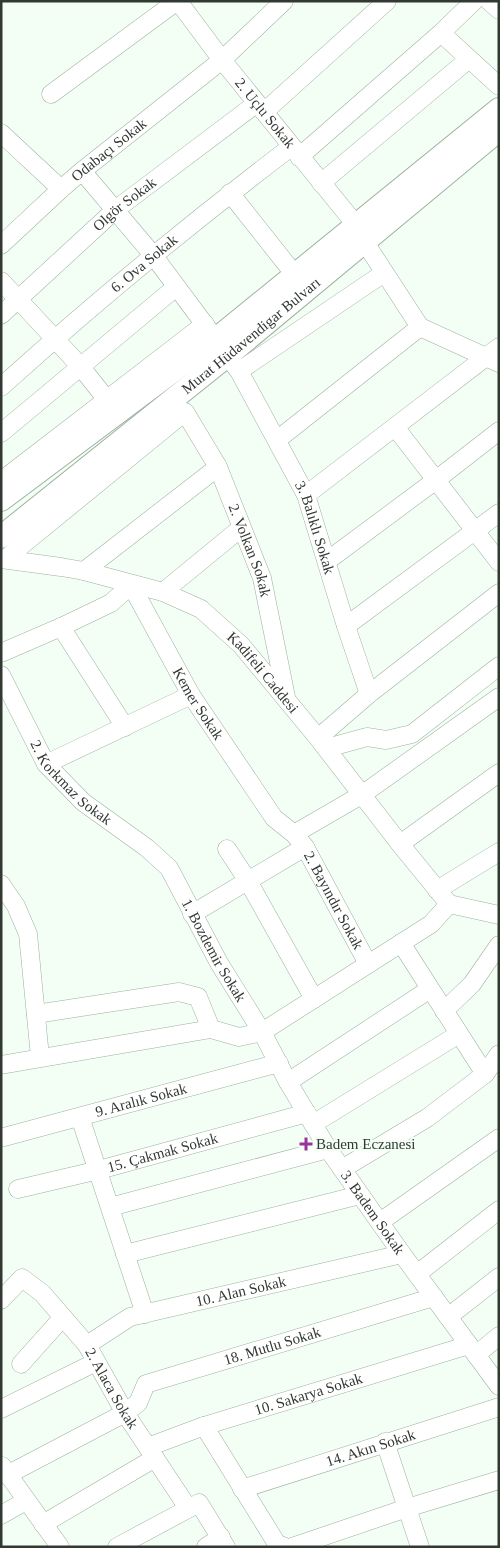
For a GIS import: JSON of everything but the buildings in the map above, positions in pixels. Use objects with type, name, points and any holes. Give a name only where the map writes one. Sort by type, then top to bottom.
[{"type":"main road","name":"Murat Hüdavendigar Bulvarı","points":[[1,537],[360,233],[499,109]]},
{"type":"main road","name":"Murat Hüdavendigar Bulvarı","points":[[1,500],[222,348],[295,274],[360,233],[499,130]]},
{"type":"street","name":"2. Uçlu Sokak","points":[[178,1],[222,60],[360,233],[420,327]]},
{"type":"street","points":[[51,94],[178,1]]},
{"type":"street","name":"Odabaçı Sokak","points":[[1,245],[82,171],[222,60],[284,1]]},
{"type":"street","name":"Olgör Sokak","points":[[1,315],[116,210],[260,108],[387,1]]},
{"type":"street","name":"6. Ova Sokak","points":[[1,388],[153,255],[230,193],[295,152],[441,33],[474,1]]},
{"type":"street","points":[[489,1],[499,10]]},
{"type":"street","points":[[441,33],[499,86]]},
{"type":"street","points":[[321,183],[469,59]]},
{"type":"street","points":[[1,133],[61,189]]},
{"type":"street","name":"3. Balıklı Sokak","points":[[82,171],[153,255],[222,348],[277,440],[306,495],[369,694]]},
{"type":"street","points":[[230,193],[295,274]]},
{"type":"street","points":[[1,481],[107,400],[384,273]]},
{"type":"street","points":[[1,281],[81,367],[107,400]]},
{"type":"street","points":[[1,433],[176,287]]},
{"type":"street","points":[[277,440],[420,327],[495,356]]},
{"type":"street","points":[[306,495],[395,427],[495,356]]},
{"type":"street","name":"2. Volkan Sokak","points":[[3,559],[185,412],[218,467],[262,578],[286,700]]},
{"type":"street","points":[[395,427],[499,562]]},
{"type":"street","points":[[327,561],[499,431]]},
{"type":"street","points":[[84,571],[218,467]]},
{"type":"street","points":[[346,626],[499,513]]},
{"type":"street","points":[[163,592],[241,528]]},
{"type":"street","name":"Kadifeli Caddesi","points":[[3,559],[61,566],[84,571],[163,592],[201,609],[240,645],[323,743],[400,844],[449,904]]},
{"type":"street","points":[[1,653],[111,603],[131,585]]},
{"type":"street","name":"Kemer Sokak","points":[[131,585],[191,695],[274,818],[299,841]]},
{"type":"street","points":[[323,743],[369,694],[499,593]]},
{"type":"street","points":[[61,627],[125,727]]},
{"type":"street","points":[[323,743],[367,738],[386,740],[412,734],[499,666]]},
{"type":"street","name":"2. Korkmaz Sokak","points":[[1,674],[46,764],[83,802],[147,848],[169,868]]},
{"type":"street","points":[[46,764],[191,695]]},
{"type":"street","points":[[299,841],[499,697]]},
{"type":"street","points":[[400,844],[499,773]]},
{"type":"street","name":"2. Bayındır Sokak","points":[[192,914],[248,881],[299,841],[368,964]]},
{"type":"street","points":[[227,849],[248,881],[314,999]]},
{"type":"street","points":[[437,890],[499,852]]},
{"type":"street","name":"1. Bozdemir Sokak","points":[[169,868],[219,963],[262,1032]]},
{"type":"street","points":[[1,884],[16,906],[28,934],[40,1057]]},
{"type":"street","points":[[1,1065],[211,1029],[239,1037],[262,1032],[431,924],[449,904],[499,915]]},
{"type":"street","points":[[401,943],[485,1074]]},
{"type":"street","points":[[444,1010],[472,984],[499,944]]},
{"type":"street","points":[[288,1082],[430,988]]},
{"type":"street","points":[[36,1014],[179,992],[198,997],[211,1029]]},
{"type":"street","name":"3. Badem Sokak","points":[[262,1032],[288,1082],[328,1149],[499,1386]]},
{"type":"street","name":"15. Çakmak Sokak","points":[[18,1189],[310,1118],[459,1034]]},
{"type":"street","points":[[342,1169],[427,1118],[485,1074],[499,1054]]},
{"type":"street","name":"9. Aralık Sokak","points":[[4,1137],[279,1063]]},
{"type":"street","points":[[80,1117],[145,1314]]},
{"type":"street","points":[[380,1222],[499,1138]]},
{"type":"street","points":[[110,1207],[328,1149]]},
{"type":"street","points":[[125,1254],[360,1195]]},
{"type":"street","points":[[417,1274],[499,1210]]},
{"type":"street","name":"10. Alan Sokak","points":[[87,1345],[130,1317],[402,1254]]},
{"type":"street","points":[[448,1317],[499,1277]]},
{"type":"street","name":"2. Alaca Sokak","points":[[1,1300],[22,1278],[42,1292],[87,1345],[151,1453],[224,1542]]},
{"type":"street","name":"18. Mutlu Sokak","points":[[125,1412],[138,1403],[146,1384],[434,1297]]},
{"type":"street","points":[[21,1364],[63,1317]]},
{"type":"street","points":[[473,1350],[499,1336]]},
{"type":"street","name":"10. Sakarya Sokak","points":[[43,1524],[151,1453],[204,1426],[473,1350]]},
{"type":"street","points":[[1,1409],[96,1362]]},
{"type":"street","name":"14. Akın Sokak","points":[[242,1489],[499,1407]]},
{"type":"street","points":[[57,1546],[4,1470],[125,1412]]},
{"type":"street","points":[[204,1426],[277,1544],[285,1547]]},
{"type":"street","points":[[386,1442],[420,1547]]},
{"type":"street","points":[[301,1545],[407,1508],[499,1480]]},
{"type":"street","points":[[1,1515],[26,1501]]},
{"type":"street","points":[[117,1547],[194,1506]]},
{"type":"street","points":[[206,1547],[224,1542]]},
{"type":"place","name":"Badem Eczanesi","points":[[306,1144]]}]
